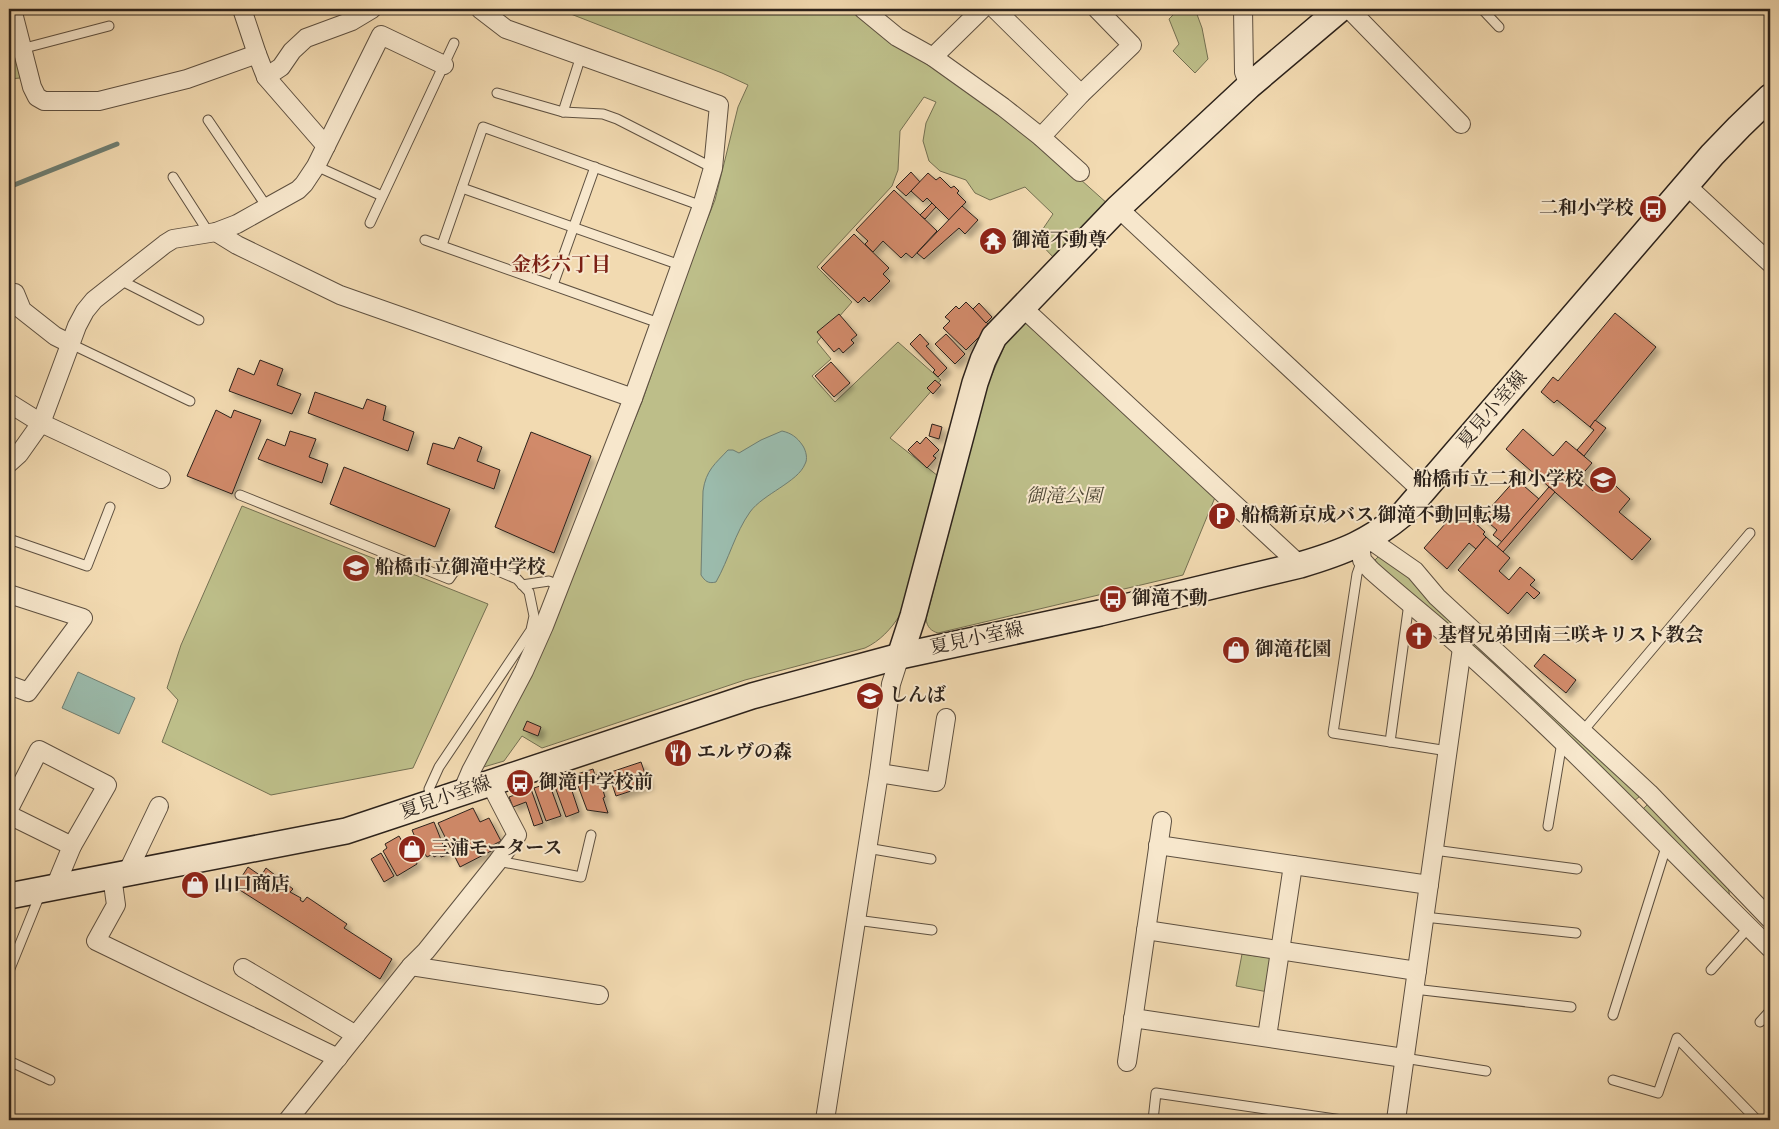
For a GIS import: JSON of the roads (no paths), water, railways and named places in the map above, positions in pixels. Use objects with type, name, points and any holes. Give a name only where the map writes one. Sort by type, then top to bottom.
[{"type":"main road","points":[[900,656],[913,616],[975,382],[989,346],[1022,307],[1118,208],[1248,86],[1340,9]]},
{"type":"main road","name":"夏見小室線","points":[[9,896],[346,831],[752,696],[900,656],[1109,610],[1300,565],[1364,547],[1404,512],[1423,492],[1686,185],[1738,127],[1770,97]]},
{"type":"street","points":[[12,9],[32,87],[37,97],[44,101],[99,101],[187,79],[257,54]]},
{"type":"street","points":[[242,9],[266,77],[326,146]]},
{"type":"street","points":[[266,77],[281,67],[292,51],[306,38],[352,21],[372,9]]},
{"type":"street","points":[[462,792],[471,771],[524,671],[560,586],[633,398],[702,206],[713,168],[719,105],[506,29],[480,9]]},
{"type":"street","points":[[863,9],[897,37],[932,57],[1041,136],[1080,172]]},
{"type":"street","points":[[932,57],[982,9]]},
{"type":"street","points":[[995,9],[1082,94]]},
{"type":"street","points":[[1041,136],[1132,46],[1096,9]]},
{"type":"street","points":[[1243,9],[1244,72],[1248,86]]},
{"type":"street","points":[[1349,9],[1461,124]]},
{"type":"street","points":[[9,464],[19,454],[41,423],[77,326],[85,311],[94,300],[173,239],[213,233],[237,224],[298,190],[316,166],[381,35],[444,65]]},
{"type":"street","points":[[1686,185],[1770,263]]},
{"type":"street","points":[[1118,208],[1423,492]]},
{"type":"street","points":[[213,233],[340,296],[633,398]]},
{"type":"street","points":[[15,293],[22,310],[55,336],[71,344]]},
{"type":"street","points":[[1022,307],[1300,565]]},
{"type":"street","points":[[9,403],[41,423],[161,480]]},
{"type":"street","points":[[1364,547],[1371,570],[1462,648],[1562,742],[1633,810],[1770,948]]},
{"type":"street","points":[[1364,547],[1415,571],[1437,597],[1649,793],[1767,910]]},
{"type":"street","points":[[9,594],[83,618],[28,692],[9,685]]},
{"type":"street","points":[[1396,1120],[1462,648]]},
{"type":"street","points":[[824,1120],[879,773],[891,684],[900,656]]},
{"type":"street","points":[[879,773],[936,782],[946,718]]},
{"type":"street","points":[[9,809],[39,750],[107,785],[49,888]]},
{"type":"street","points":[[288,1120],[411,966],[426,951],[498,861],[517,834],[490,783]]},
{"type":"street","points":[[1633,810],[1649,793]]},
{"type":"street","points":[[159,806],[119,874],[116,905],[96,941],[338,1058]]},
{"type":"street","points":[[9,816],[72,846]]},
{"type":"street","points":[[1127,1062],[1162,821]]},
{"type":"street","points":[[1158,845],[1429,885]]},
{"type":"street","points":[[1267,1037],[1293,866]]},
{"type":"street","points":[[1146,930],[1279,951],[1415,980]]},
{"type":"street","points":[[411,966],[599,995]]},
{"type":"street","points":[[244,968],[356,1035]]},
{"type":"street","points":[[1133,1018],[1404,1058]]},
{"type":"lane","points":[[1482,9],[1499,27]]},
{"type":"lane","points":[[21,49],[109,26]]},
{"type":"lane","points":[[370,223],[454,43]]},
{"type":"lane","points":[[564,112],[581,56]]},
{"type":"lane","points":[[497,93],[564,112],[603,114],[617,119],[713,168]]},
{"type":"lane","points":[[208,120],[267,207]]},
{"type":"lane","points":[[442,245],[483,127],[702,206]]},
{"type":"lane","points":[[316,166],[382,196]]},
{"type":"lane","points":[[553,285],[595,167]]},
{"type":"lane","points":[[173,177],[213,233]]},
{"type":"lane","points":[[462,188],[680,265]]},
{"type":"lane","points":[[425,240],[659,324]]},
{"type":"lane","points":[[120,280],[198,320]]},
{"type":"lane","points":[[71,344],[190,401]]},
{"type":"lane","points":[[240,495],[449,579],[458,566],[484,564],[517,579],[528,592],[534,616],[531,630],[439,767],[429,789],[432,803]]},
{"type":"lane","points":[[9,539],[87,566],[110,507]]},
{"type":"lane","points":[[1582,732],[1750,533]]},
{"type":"lane","points":[[1364,547],[1357,574],[1333,733],[1448,751]]},
{"type":"lane","points":[[522,585],[549,581],[560,586]]},
{"type":"lane","points":[[1390,742],[1409,603]]},
{"type":"lane","points":[[1548,826],[1562,742]]},
{"type":"lane","points":[[498,861],[580,877],[591,835]]},
{"type":"lane","points":[[1613,1015],[1667,844]]},
{"type":"lane","points":[[867,848],[931,859]]},
{"type":"lane","points":[[1434,850],[1577,869]]},
{"type":"lane","points":[[9,971],[49,888]]},
{"type":"lane","points":[[1424,917],[1576,932]]},
{"type":"lane","points":[[856,920],[932,930]]},
{"type":"lane","points":[[1711,970],[1749,927]]},
{"type":"lane","points":[[1415,980],[1571,1007]]},
{"type":"lane","points":[[1760,1022],[1770,1011]]},
{"type":"lane","points":[[1613,1080],[1658,1093],[1677,1038],[1757,1120]]},
{"type":"lane","points":[[1404,1058],[1486,1071]]},
{"type":"lane","points":[[9,1062],[50,1080]]},
{"type":"lane","points":[[1153,1120],[1156,1093],[1342,1120]]},
{"type":"waterway","points":[[9,187],[117,144]]},
{"type":"place","name":"二和小学校","points":[[1653,209]]},
{"type":"place","name":"御滝不動尊","points":[[993,241]]},
{"type":"place","name":"船橋市立二和小学校","points":[[1603,480]]},
{"type":"place","name":"船橋新京成バス 御滝不動回転場","points":[[1222,516]]},
{"type":"place","name":"船橋市立御滝中学校","points":[[356,568]]},
{"type":"place","name":"御滝不動","points":[[1113,599]]},
{"type":"place","name":"基督兄弟団南三咲キリスト教会","points":[[1419,636]]},
{"type":"place","name":"御滝花園","points":[[1236,650]]},
{"type":"place","name":"しんば","points":[[870,696]]},
{"type":"place","name":"エルヴの森","points":[[678,753]]},
{"type":"place","name":"御滝中学校前","points":[[520,783]]},
{"type":"place","name":"三浦モータース","points":[[412,849]]},
{"type":"place","name":"山口商店","points":[[195,885]]},
{"type":"district","name":"金杉六丁目","points":[[561,266]]},
{"type":"park label","name":"御滝公園","points":[[1064,497]]}]
